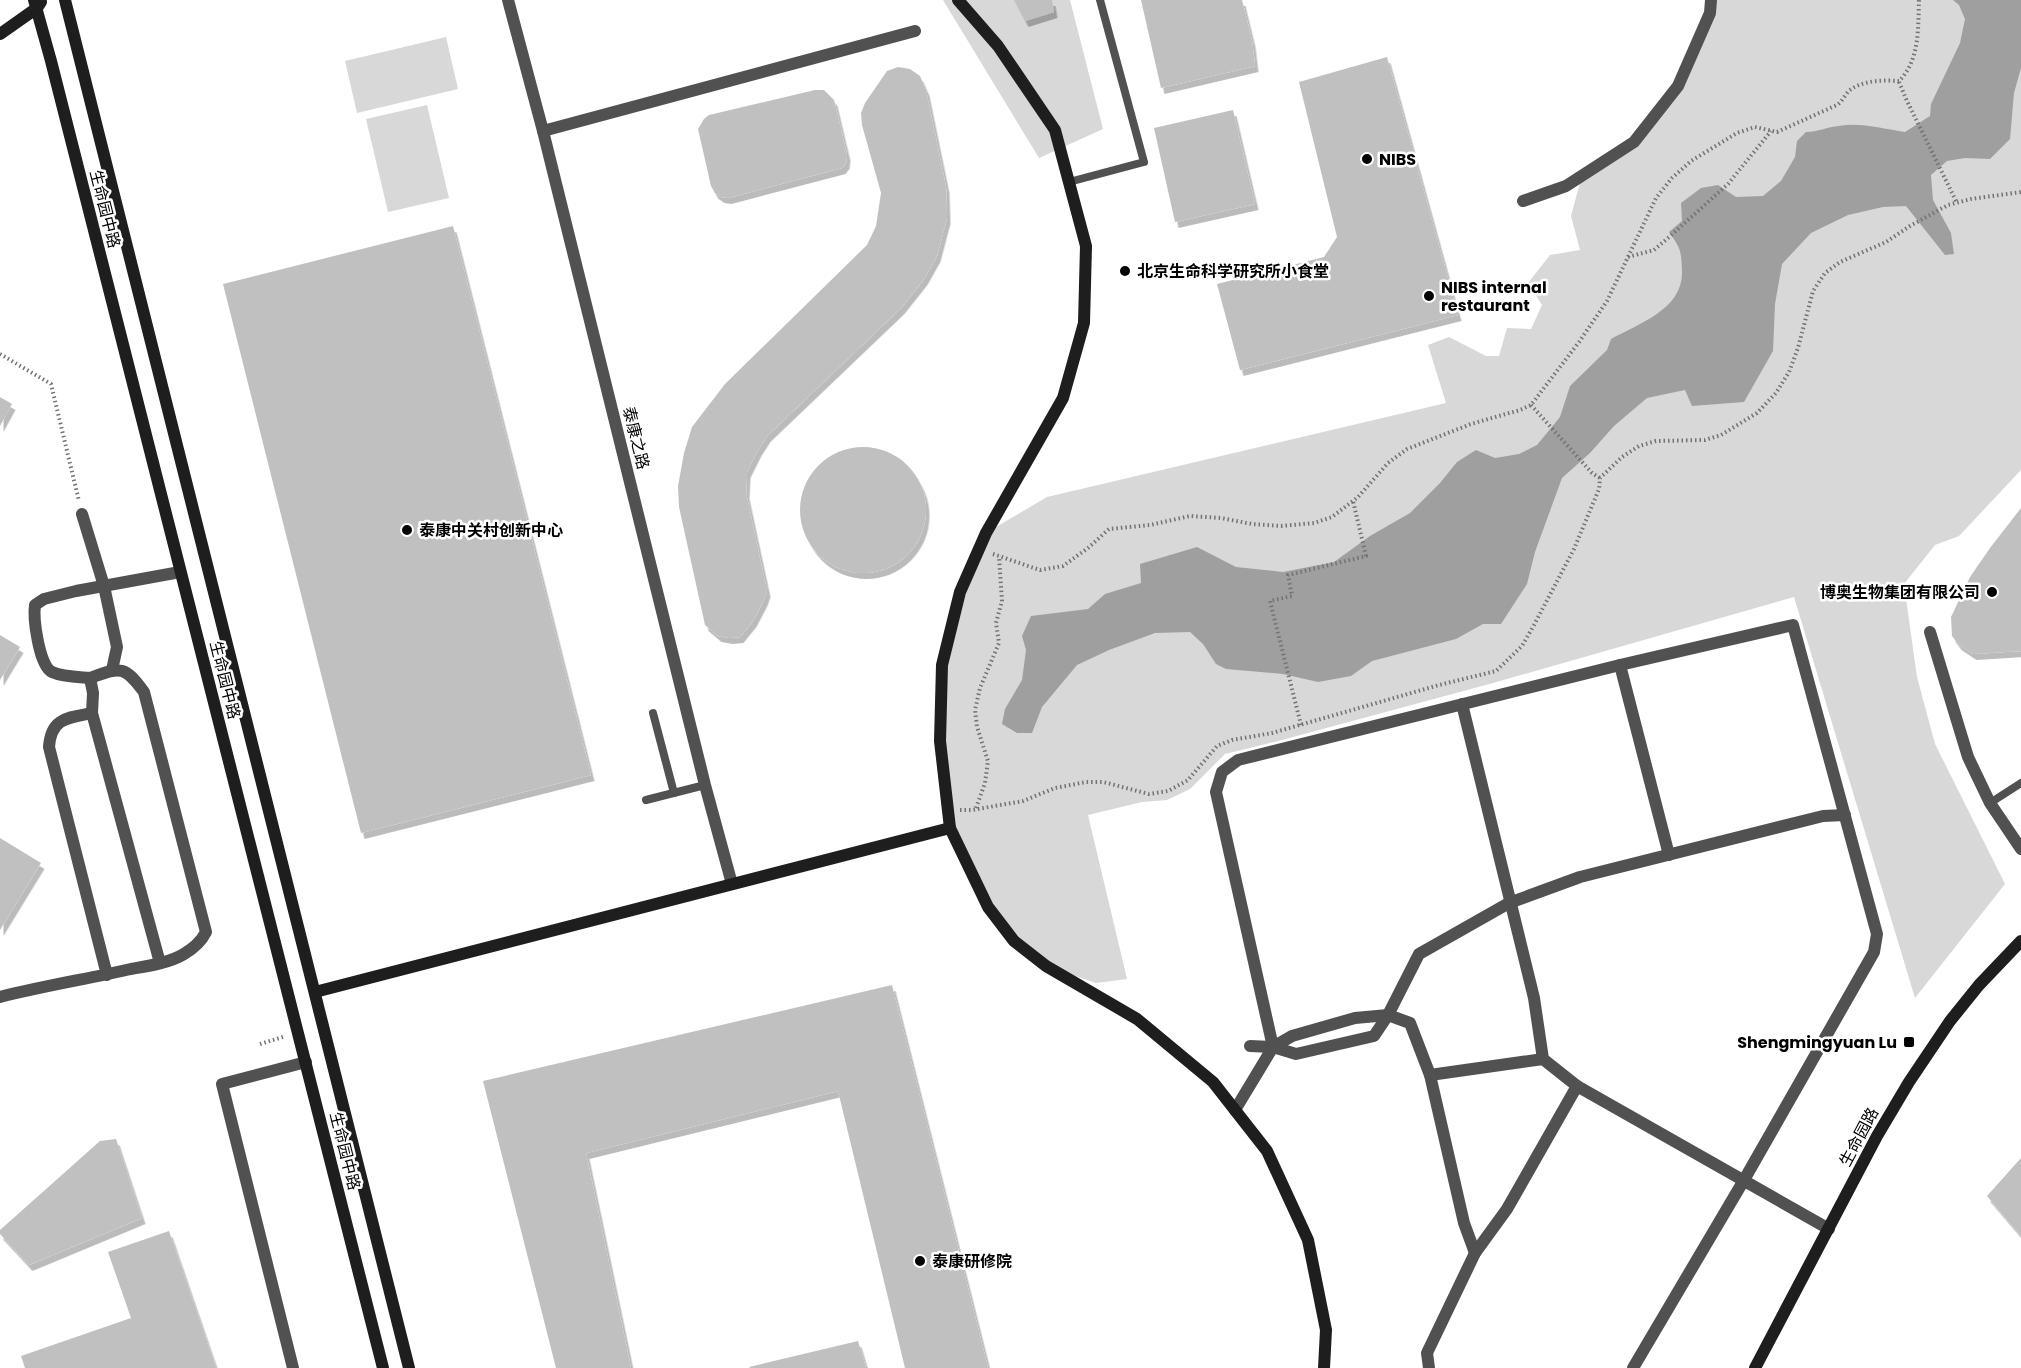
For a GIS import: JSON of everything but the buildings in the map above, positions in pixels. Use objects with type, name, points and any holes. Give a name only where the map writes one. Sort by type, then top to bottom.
[{"type":"street","name":"生命园中路","points":[[65,0],[409,1368]]},
{"type":"street","name":"泰康之路","points":[[508,0],[543,131],[705,785],[732,884]]},
{"type":"street","points":[[958,0],[998,46],[1055,130],[1086,246],[1084,323],[1063,398],[986,532],[960,592],[942,665],[940,741],[950,828],[988,907],[1014,941],[1046,966],[1137,1019],[1213,1082],[1267,1151],[1308,1240],[1326,1330],[1323,1368]]},
{"type":"street","points":[[1523,201],[1566,186],[1634,141],[1678,86],[1710,13],[1711,0]]},
{"type":"street","name":"生命园中路","points":[[38,3],[383,1368]]},
{"type":"street","points":[[0,34],[38,3]]},
{"type":"street","points":[[543,131],[915,31]]},
{"type":"street","points":[[82,514],[104,586],[117,647],[112,670]]},
{"type":"street","points":[[0,997],[159,963],[183,955],[201,942],[206,932],[144,692],[124,671],[112,670],[90,678],[51,672],[44,664],[33,617],[35,604],[44,598],[180,572]]},
{"type":"street","points":[[1273,1047],[1216,792],[1222,772],[1238,760],[1620,665],[1793,625],[1877,934],[1874,952],[1744,1180],[1633,1368]]},
{"type":"street","points":[[1930,632],[1968,757],[1990,803],[2021,849]]},
{"type":"street","points":[[1620,665],[1669,855]]},
{"type":"street","points":[[90,678],[93,693],[92,713],[159,963]]},
{"type":"street","points":[[1462,704],[1534,998],[1543,1059],[1577,1086],[1829,1229]]},
{"type":"street","points":[[92,713],[62,720],[49,736],[49,747],[107,975]]},
{"type":"street","points":[[1250,1046],[1273,1047],[1296,1054],[1374,1036],[1388,1015],[1419,954],[1509,903],[1580,876],[1823,816],[1845,815]]},
{"type":"street","points":[[315,992],[950,828]]},
{"type":"street","name":"生命园路","points":[[1755,1368],[1876,1136],[1927,1053],[1979,985],[2021,941]]},
{"type":"street","points":[[1235,1110],[1273,1047],[1292,1036],[1355,1018],[1388,1015],[1410,1023],[1430,1075],[1464,1223],[1475,1253]]},
{"type":"street","points":[[1430,1075],[1543,1059]]},
{"type":"street","points":[[293,1368],[222,1084],[306,1062]]},
{"type":"street","points":[[1429,1368],[1427,1353],[1475,1253],[1507,1209],[1577,1086]]},
{"type":"lane","points":[[1069,182],[1144,162],[1100,0]]},
{"type":"lane","points":[[653,713],[674,793]]},
{"type":"lane","points":[[1990,803],[2021,783]]},
{"type":"lane","points":[[646,800],[705,785]]},
{"type":"path","points":[[979,549],[1040,570],[1063,566],[1110,529],[1150,525],[1190,516],[1281,526],[1314,523],[1332,517],[1353,501],[1388,463],[1407,449],[1471,424],[1531,405],[1607,301],[1656,198],[1672,178],[1691,161],[1737,133],[1755,127],[1777,132],[1837,105],[1844,101],[1848,91],[1858,86],[1871,81],[1899,81],[1905,76],[1916,49],[1919,0]]},
{"type":"path","points":[[1899,81],[1957,203]]},
{"type":"path","points":[[1627,258],[1653,250],[1668,238],[1728,184],[1771,131]]},
{"type":"path","points":[[948,810],[976,809],[1023,801],[1055,788],[1086,782],[1103,782],[1149,794],[1168,791],[1188,780],[1217,746],[1232,740],[1272,733],[1438,685],[1496,671],[1522,646],[1534,626],[1574,549],[1599,489],[1600,478],[1622,457],[1639,446],[1656,441],[1705,440],[1721,435],[1757,413],[1776,393],[1789,372],[1798,348],[1813,291],[1825,273],[1840,262],[1871,249],[1948,205],[2021,192]]},
{"type":"path","points":[[0,354],[51,384],[82,514]]},
{"type":"path","points":[[1531,405],[1592,473],[1600,478]]},
{"type":"path","points":[[1301,725],[1270,601],[1292,596],[1288,575],[1366,556],[1353,501]]},
{"type":"path","points":[[976,809],[985,783],[988,761],[977,727],[975,710],[980,688],[999,643],[996,623],[1002,601],[999,556]]},
{"type":"path","points":[[260,1044],[298,1033]]},
{"type":"shaded area","points":[[943,0],[1070,0],[1103,129],[1039,158]]},
{"type":"shaded area","points":[[1711,0],[2021,0],[2021,470],[1959,536],[1935,545],[1904,584],[1917,677],[1935,744],[2005,884],[1915,998],[1794,597],[1493,683],[1225,754],[1190,789],[1167,800],[1142,802],[1088,815],[1127,979],[1096,983],[1046,966],[988,907],[950,828],[942,665],[986,533],[1047,497],[1446,403],[1428,345],[1449,337],[1486,356],[1499,356],[1507,328],[1531,329],[1542,305],[1528,283],[1550,255],[1580,250],[1571,216],[1582,175],[1634,141],[1678,86]]},
{"type":"shaded area","points":[[1953,0],[2021,0],[2021,68],[2014,93],[2010,139],[1990,159],[1965,158],[1947,161],[1931,175],[1933,200],[1951,233],[1954,254],[1945,255],[1906,206],[1883,207],[1848,215],[1811,233],[1782,264],[1775,304],[1773,351],[1744,402],[1692,406],[1685,390],[1647,398],[1614,426],[1590,453],[1562,478],[1535,552],[1527,584],[1501,624],[1483,624],[1456,639],[1372,661],[1351,676],[1318,682],[1283,674],[1226,669],[1216,664],[1203,644],[1190,632],[1155,633],[1077,665],[1042,707],[1032,733],[1017,733],[1002,724],[1005,709],[1022,680],[1026,650],[1022,636],[1031,616],[1088,609],[1105,594],[1141,583],[1140,564],[1197,547],[1236,567],[1283,572],[1334,562],[1370,536],[1410,513],[1457,462],[1476,450],[1495,458],[1519,454],[1537,445],[1560,417],[1570,386],[1607,350],[1611,339],[1658,313],[1676,295],[1681,284],[1681,258],[1680,250],[1669,232],[1682,221],[1681,203],[1701,188],[1718,185],[1736,197],[1763,196],[1781,181],[1795,157],[1797,141],[1806,132],[1855,125],[1905,132],[1930,116],[1931,104],[1960,43],[1965,19],[1959,5]]},
{"type":"shaded area","points":[[446,37],[458,89],[357,113],[345,61]]},
{"type":"shaded area","points":[[427,105],[449,198],[388,212],[366,119]]},
{"type":"place","name":"NIBS","points":[[1367,159]]},
{"type":"place","name":"北京生命科学研究所小食堂","points":[[1125,271]]},
{"type":"place","name":"NIBS internal restaurant","points":[[1429,296]]},
{"type":"place","name":"泰康中关村创新中心","points":[[407,530]]},
{"type":"place","name":"博奥生物集团有限公司","points":[[1992,592]]},
{"type":"place","name":"Shengmingyuan Lu","points":[[1909,1042]]},
{"type":"place","name":"泰康研修院","points":[[920,1261]]}]
